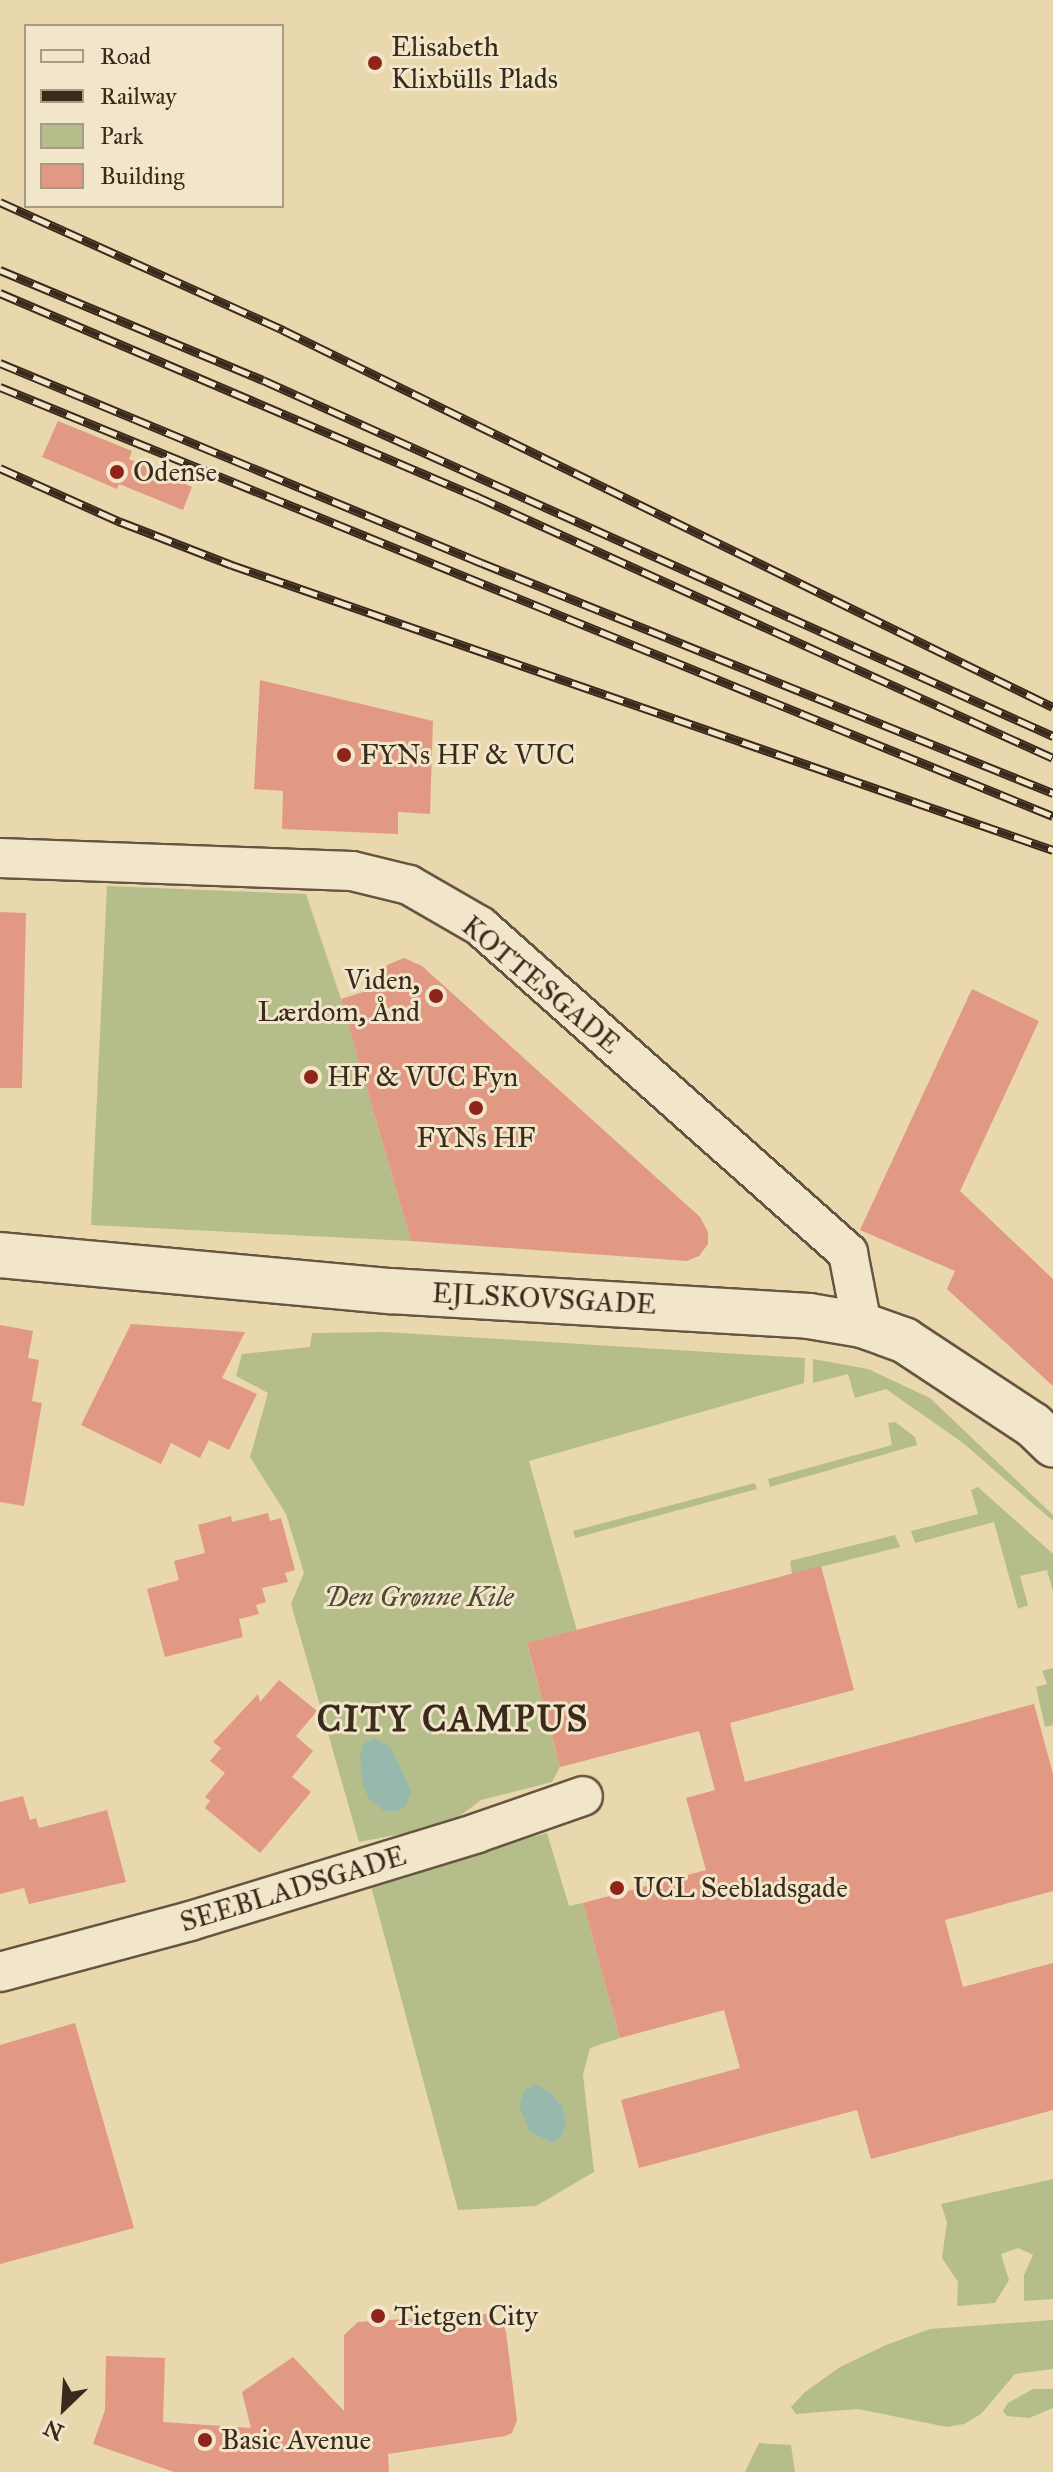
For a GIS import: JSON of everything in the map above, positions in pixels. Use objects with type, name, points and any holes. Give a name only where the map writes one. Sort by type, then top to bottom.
[{"type":"street","name":"KOTTESGADE","points":[[0,858],[352,871],[409,885],[480,926],[848,1253],[862,1325]]},
{"type":"street","name":"EJLSKOVSGADE","points":[[0,1255],[390,1291],[809,1316],[862,1325],[904,1340],[941,1361],[1033,1425],[1053,1444]]},
{"type":"street","name":"SEEBLADSGADE","points":[[0,1972],[190,1921],[477,1833],[583,1796]]},
{"type":"green space","points":[[107,886],[306,894],[341,999],[411,1241],[91,1225]]},
{"type":"green space","name":"Den Grønne Kile","points":[[385,1332],[805,1358],[804,1383],[529,1461],[577,1631],[527,1644],[560,1767],[552,1782],[481,1800],[448,1825],[359,1842],[291,1604],[304,1573],[286,1514],[250,1457],[268,1393],[236,1376],[242,1354],[310,1347],[312,1333]]},
{"type":"green space","points":[[813,1359],[868,1369],[930,1398],[1053,1515],[1053,1521],[963,1443],[886,1389],[855,1398],[848,1374],[813,1383]]},
{"type":"green space","points":[[895,1422],[915,1437],[917,1445],[770,1487],[768,1479],[892,1445],[888,1423]]},
{"type":"green space","points":[[755,1483],[757,1489],[575,1538],[573,1531]]},
{"type":"green space","points":[[978,1487],[1053,1554],[1053,1592],[1047,1570],[1020,1576],[1028,1605],[1018,1609],[994,1522],[915,1543],[911,1531],[978,1514],[971,1490]]},
{"type":"green space","points":[[895,1535],[900,1547],[792,1574],[790,1561]]},
{"type":"green space","points":[[1053,1668],[1053,1725],[1045,1727],[1036,1687],[1047,1684],[1042,1671]]},
{"type":"green space","points":[[547,1833],[569,1906],[583,1903],[620,2038],[590,2048],[583,2075],[594,2172],[536,2206],[458,2210],[371,1886],[406,1878],[406,1870]]},
{"type":"green space","points":[[1053,2179],[1053,2299],[1024,2301],[1024,2275],[1033,2255],[1018,2248],[1001,2254],[1009,2280],[995,2303],[957,2306],[958,2282],[942,2258],[947,2222],[941,2204]]},
{"type":"green space","points":[[1053,2320],[1053,2369],[1015,2374],[981,2414],[964,2424],[947,2427],[858,2409],[796,2414],[791,2407],[805,2392],[840,2367],[930,2329]]},
{"type":"green space","points":[[1033,2389],[1053,2389],[1053,2408],[1029,2418],[1007,2416],[1003,2411],[1008,2403]]},
{"type":"green space","points":[[759,2443],[791,2445],[795,2472],[745,2472]]},
{"type":"water","points":[[374,1738],[391,1748],[411,1791],[406,1805],[398,1811],[384,1811],[370,1800],[363,1787],[360,1758],[363,1744]]},
{"type":"water","points":[[535,2084],[550,2092],[562,2106],[566,2122],[562,2135],[554,2143],[530,2132],[519,2106],[524,2091]]},
{"type":"building","name":"Odense","points":[[58,421],[132,451],[129,459],[192,487],[183,510],[119,484],[117,489],[42,457]]},
{"type":"building","name":"FYNs HF & VUC","points":[[260,680],[433,721],[430,814],[398,812],[398,834],[282,829],[283,791],[254,789]]},
{"type":"building","points":[[0,912],[26,913],[22,1088],[0,1088]]},
{"type":"building","name":"FYNs HF","points":[[404,958],[422,966],[700,1217],[708,1232],[708,1244],[699,1256],[687,1261],[411,1241],[341,999],[369,990],[382,967]]},
{"type":"building","points":[[972,989],[1039,1021],[960,1191],[1053,1279],[1053,1386],[947,1289],[955,1271],[860,1230]]},
{"type":"building","points":[[131,1324],[245,1332],[222,1378],[257,1394],[229,1450],[209,1440],[200,1458],[171,1443],[161,1464],[81,1425]]},
{"type":"building","points":[[0,1325],[33,1331],[28,1358],[39,1360],[32,1401],[42,1403],[24,1506],[0,1502]]},
{"type":"building","points":[[268,1513],[270,1521],[281,1518],[295,1570],[285,1573],[288,1582],[262,1588],[266,1602],[256,1605],[259,1614],[239,1619],[243,1637],[165,1657],[147,1589],[179,1580],[174,1561],[205,1553],[198,1525],[231,1516],[232,1522]]},
{"type":"building","points":[[821,1566],[854,1690],[730,1723],[745,1782],[1034,1704],[1053,1774],[1053,1891],[945,1920],[963,1987],[1053,1963],[1053,2110],[871,2159],[857,2110],[639,2168],[621,2100],[740,2068],[724,2010],[620,2038],[583,1903],[706,1870],[686,1798],[715,1790],[699,1731],[560,1767],[527,1643]]},
{"type":"building","points":[[279,1680],[317,1711],[296,1736],[313,1751],[292,1777],[311,1792],[260,1853],[205,1808],[210,1801],[205,1797],[225,1773],[210,1761],[221,1748],[213,1742],[258,1694],[260,1702]]},
{"type":"building","points":[[23,1796],[30,1820],[36,1818],[39,1828],[107,1810],[126,1882],[29,1904],[24,1888],[0,1894],[0,1802]]},
{"type":"building","points":[[75,2023],[134,2228],[0,2264],[0,2045]]},
{"type":"building","points":[[487,2314],[503,2323],[506,2332],[517,2420],[512,2433],[505,2436],[388,2454],[389,2472],[174,2472],[93,2444],[105,2410],[106,2356],[165,2358],[163,2422],[251,2428],[242,2392],[293,2357],[344,2411],[344,2335],[358,2322]]},
{"type":"railway","points":[[0,202],[283,330],[1053,707]]},
{"type":"railway","points":[[0,270],[263,380],[1053,736]]},
{"type":"railway","points":[[0,293],[478,497],[1053,758]]},
{"type":"railway","points":[[0,363],[482,563],[1053,793]]},
{"type":"railway","points":[[0,387],[1053,816]]},
{"type":"railway","points":[[0,468],[121,522],[232,565],[1053,850]]},
{"type":"place","name":"Elisabeth Klixbülls Plads","points":[[375,63]]},
{"type":"place","name":"Odense","points":[[117,472]]},
{"type":"place","name":"FYNs HF & VUC","points":[[344,755]]},
{"type":"place","name":"Viden, Lærdom, Ånd","points":[[436,996]]},
{"type":"place","name":"HF & VUC Fyn","points":[[311,1077]]},
{"type":"place","name":"FYNs HF","points":[[476,1108]]},
{"type":"place","name":"UCL Seebladsgade","points":[[617,1888]]},
{"type":"place","name":"Tietgen City","points":[[378,2316]]},
{"type":"place","name":"Basic Avenue","points":[[205,2440]]},
{"type":"district","name":"CITY CAMPUS","points":[[453,1720]]}]
